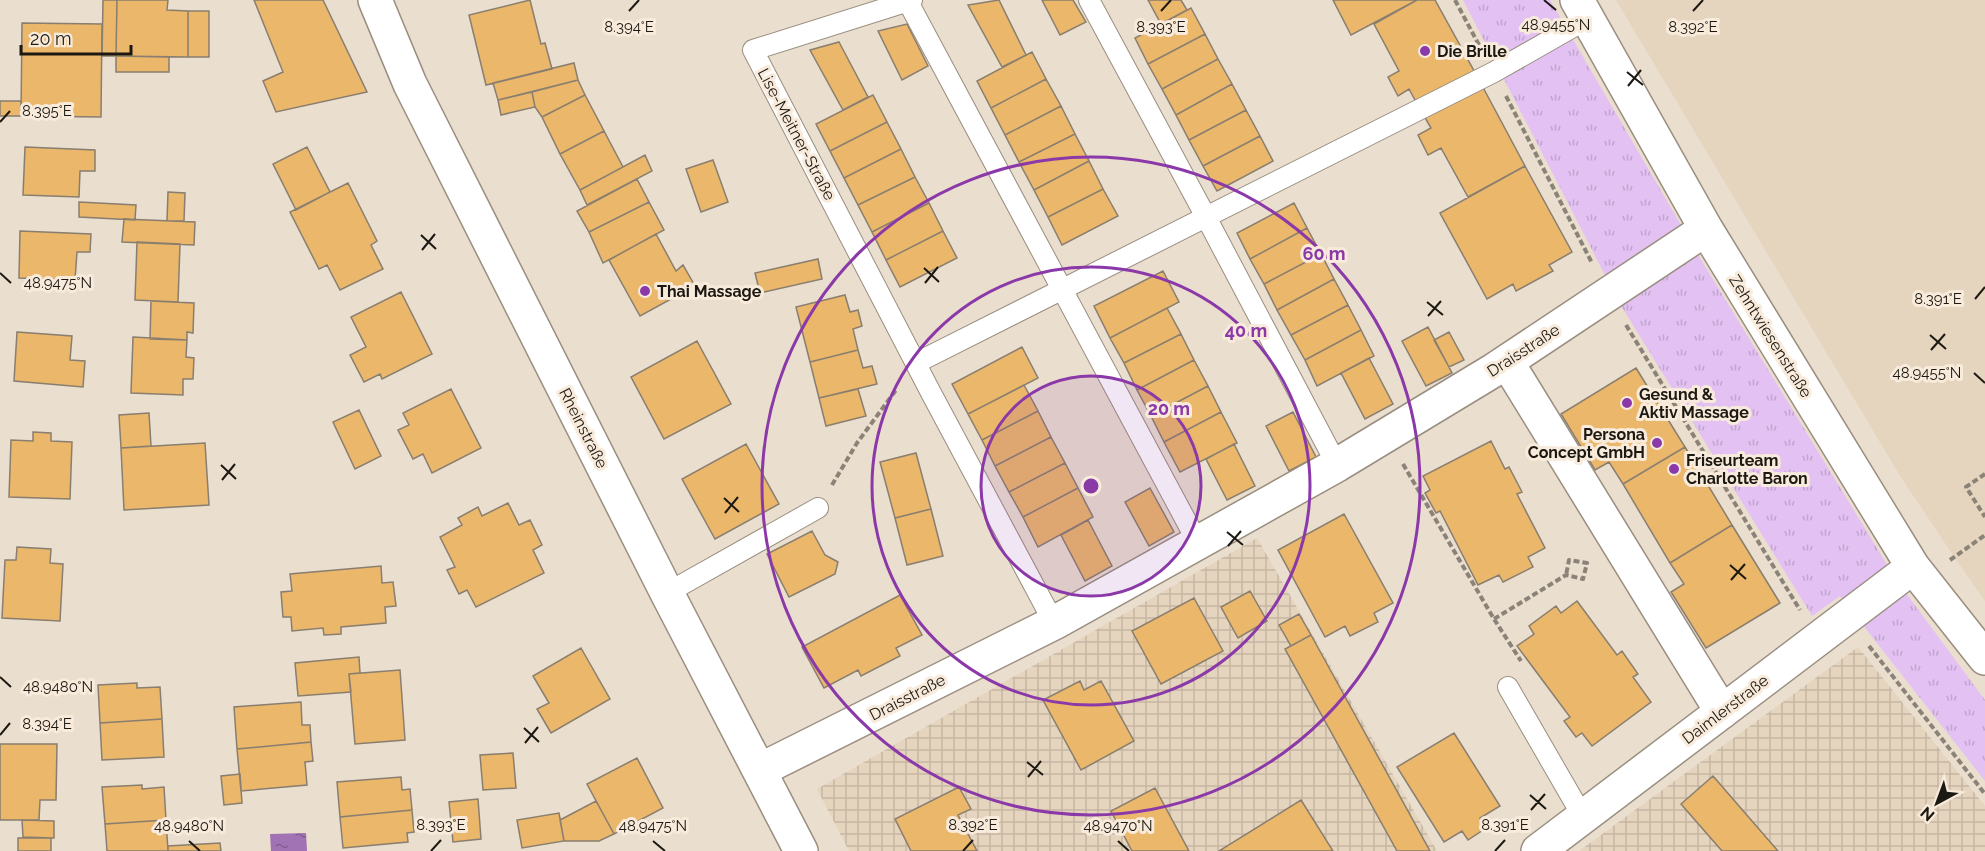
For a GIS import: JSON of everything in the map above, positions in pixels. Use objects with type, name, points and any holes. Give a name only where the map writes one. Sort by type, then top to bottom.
[{"type":"street","name":"Rheinstraße","points":[[375,0],[410,84],[667,593],[801,851]]},
{"type":"street","name":"Zehntwiesenstraße","points":[[1582,9],[1706,229],[1912,567],[1985,658]]},
{"type":"street","name":"Draisstraße","points":[[760,770],[1054,623],[1336,465],[1507,362],[1706,229]]},
{"type":"street","points":[[1507,362],[1722,712]]},
{"type":"street","name":"Daimlerstraße","points":[[1538,851],[1912,567]]},
{"type":"lane","name":"Lise-Meitner-Straße","points":[[916,363],[753,50],[909,0],[1063,289]]},
{"type":"lane","points":[[1089,0],[1336,465]]},
{"type":"lane","points":[[1054,623],[916,363],[1494,72],[1582,9]]},
{"type":"lane","points":[[1063,289],[1198,543]]},
{"type":"lane","points":[[667,593],[818,508]]},
{"type":"lane","points":[[1508,687],[1583,817]]},
{"type":"path","points":[[818,508],[857,443],[916,363]]},
{"type":"path","points":[[1386,435],[1494,619],[1524,665]]},
{"type":"path","points":[[1985,474],[1966,487],[1985,517]]},
{"type":"path","points":[[1494,619],[1566,575],[1583,579],[1587,563],[1569,560],[1566,575]]},
{"type":"path","points":[[1847,617],[1985,794]]},
{"type":"shaded area","points":[[1616,0],[1985,0],[1985,601],[1900,476]]},
{"type":"shaded area","points":[[1257,538],[1437,851],[849,851],[817,789]]},
{"type":"shaded area","points":[[1858,647],[1985,806],[1985,851],[1579,851]]},
{"type":"green space","points":[[1463,0],[1550,0],[1703,263],[1897,581],[1985,700],[1985,781],[1840,596],[1812,616],[1620,304]]},
{"type":"water","points":[[306,833],[307,851],[271,851],[270,834]]},
{"type":"building","points":[[103,0],[117,0],[116,56],[102,56]]},
{"type":"building","points":[[117,0],[168,0],[167,10],[188,11],[188,57],[116,56]]},
{"type":"building","points":[[254,0],[323,0],[367,92],[276,112],[263,81],[283,72]]},
{"type":"building","points":[[530,0],[541,44],[545,43],[552,69],[486,85],[469,15]]},
{"type":"building","points":[[999,0],[1026,55],[1002,67],[968,5]]},
{"type":"building","points":[[1042,0],[1073,0],[1086,22],[1060,35]]},
{"type":"building","points":[[1148,0],[1181,0],[1187,10],[1161,24]]},
{"type":"building","points":[[1333,0],[1417,0],[1351,35]]},
{"type":"building","points":[[1417,0],[1435,0],[1478,78],[1420,109],[1409,89],[1398,96],[1388,77],[1399,71],[1374,24]]},
{"type":"building","points":[[1191,8],[1205,34],[1148,64],[1135,38]]},
{"type":"building","points":[[188,11],[209,11],[209,57],[188,57]]},
{"type":"building","points":[[22,23],[102,24],[101,117],[21,116]]},
{"type":"building","points":[[907,24],[928,66],[902,80],[878,31]]},
{"type":"building","points":[[1205,34],[1218,59],[1162,89],[1148,64]]},
{"type":"building","points":[[839,42],[868,97],[843,110],[810,50]]},
{"type":"building","points":[[1032,52],[1046,79],[991,108],[977,81]]},
{"type":"building","points":[[116,56],[169,57],[169,72],[116,72]]},
{"type":"building","points":[[1218,59],[1232,84],[1176,115],[1162,89]]},
{"type":"building","points":[[574,63],[578,80],[498,100],[493,83]]},
{"type":"building","points":[[1478,78],[1525,166],[1468,197],[1441,148],[1428,155],[1418,135],[1431,128],[1420,109]]},
{"type":"building","points":[[1046,79],[1061,106],[1005,135],[991,108]]},
{"type":"building","points":[[578,80],[585,95],[542,117],[535,107],[532,92]]},
{"type":"building","points":[[1232,84],[1246,110],[1189,140],[1176,115]]},
{"type":"building","points":[[532,92],[535,107],[501,115],[498,100]]},
{"type":"building","points":[[585,95],[604,131],[560,154],[542,117]]},
{"type":"building","points":[[873,95],[887,122],[830,151],[816,124]]},
{"type":"building","points":[[0,101],[21,101],[21,116],[0,116]]},
{"type":"building","points":[[1061,106],[1075,134],[1019,162],[1005,135]]},
{"type":"building","points":[[1246,110],[1260,136],[1203,166],[1189,140]]},
{"type":"building","points":[[887,122],[901,149],[844,178],[830,151]]},
{"type":"building","points":[[604,131],[623,167],[580,190],[560,154]]},
{"type":"building","points":[[1075,134],[1089,161],[1034,190],[1019,162]]},
{"type":"building","points":[[1260,136],[1273,161],[1217,191],[1203,166]]},
{"type":"building","points":[[25,147],[95,150],[95,171],[80,171],[79,197],[23,195]]},
{"type":"building","points":[[307,147],[330,192],[296,210],[273,164]]},
{"type":"building","points":[[901,149],[915,177],[858,205],[844,178]]},
{"type":"building","points":[[645,155],[652,171],[587,205],[580,190]]},
{"type":"building","points":[[713,160],[728,202],[701,212],[686,169]]},
{"type":"building","points":[[1089,161],[1103,189],[1048,217],[1034,190]]},
{"type":"building","points":[[1525,166],[1572,252],[1549,265],[1553,271],[1516,291],[1513,284],[1487,299],[1440,213]]},
{"type":"building","points":[[915,177],[929,203],[872,232],[858,205]]},
{"type":"building","points":[[637,179],[649,202],[589,232],[577,211]]},
{"type":"building","points":[[348,183],[377,241],[371,245],[383,269],[340,290],[327,265],[319,269],[290,212]]},
{"type":"building","points":[[1103,189],[1118,216],[1062,245],[1048,217]]},
{"type":"building","points":[[168,192],[185,193],[184,221],[167,221]]},
{"type":"building","points":[[79,202],[136,205],[135,220],[79,217]]},
{"type":"building","points":[[649,202],[664,230],[603,263],[589,232]]},
{"type":"building","points":[[929,203],[943,231],[886,260],[872,232]]},
{"type":"building","points":[[1294,203],[1307,228],[1250,259],[1237,233]]},
{"type":"building","points":[[124,219],[195,222],[194,245],[122,242]]},
{"type":"building","points":[[1307,228],[1321,254],[1264,284],[1250,259]]},
{"type":"building","points":[[20,231],[91,234],[90,252],[77,252],[75,280],[19,278]]},
{"type":"building","points":[[943,231],[957,258],[900,287],[886,260]]},
{"type":"building","points":[[656,234],[676,271],[683,265],[695,286],[640,316],[609,260]]},
{"type":"building","points":[[137,242],[180,244],[178,302],[135,300]]},
{"type":"building","points":[[1321,254],[1334,279],[1277,310],[1264,284]]},
{"type":"building","points":[[818,259],[822,279],[760,293],[755,273]]},
{"type":"building","points":[[1163,271],[1179,302],[1110,338],[1094,306]]},
{"type":"building","points":[[1334,279],[1348,305],[1291,335],[1277,310]]},
{"type":"building","points":[[401,292],[432,354],[382,379],[380,374],[364,382],[350,355],[366,347],[351,317]]},
{"type":"building","points":[[845,295],[850,312],[858,310],[862,326],[853,329],[858,350],[810,362],[796,307]]},
{"type":"building","points":[[151,301],[194,303],[193,333],[187,332],[187,340],[150,339]]},
{"type":"building","points":[[1348,305],[1361,330],[1305,360],[1291,335]]},
{"type":"building","points":[[1167,308],[1181,334],[1124,363],[1110,338]]},
{"type":"building","points":[[1428,327],[1452,373],[1426,386],[1402,341]]},
{"type":"building","points":[[1361,330],[1374,356],[1317,386],[1305,360]]},
{"type":"building","points":[[17,332],[72,336],[70,360],[85,361],[83,387],[14,381]]},
{"type":"building","points":[[1449,332],[1464,360],[1449,367],[1434,340]]},
{"type":"building","points":[[1181,334],[1194,360],[1137,390],[1124,363]]},
{"type":"building","points":[[133,337],[187,340],[186,357],[194,358],[193,379],[183,379],[183,395],[131,393]]},
{"type":"building","points":[[697,341],[731,404],[664,439],[631,377]]},
{"type":"building","points":[[1022,347],[1038,378],[968,414],[952,384]]},
{"type":"building","points":[[858,350],[863,368],[872,366],[877,384],[819,398],[810,362]]},
{"type":"building","points":[[1369,358],[1393,404],[1365,419],[1341,373]]},
{"type":"building","points":[[1194,360],[1208,386],[1151,416],[1137,390]]},
{"type":"building","points":[[1636,368],[1685,447],[1623,484],[1609,462],[1595,470],[1561,414]]},
{"type":"building","points":[[1024,385],[1038,411],[982,440],[968,414]]},
{"type":"building","points":[[1208,386],[1221,412],[1164,442],[1151,416]]},
{"type":"building","points":[[451,389],[481,448],[432,473],[423,454],[413,459],[398,430],[409,425],[403,413]]},
{"type":"building","points":[[858,389],[866,416],[826,426],[819,398]]},
{"type":"building","points":[[359,410],[381,456],[355,469],[333,422]]},
{"type":"building","points":[[1038,411],[1051,437],[995,466],[982,440]]},
{"type":"building","points":[[1221,412],[1237,443],[1180,472],[1164,442]]},
{"type":"building","points":[[1293,412],[1316,457],[1289,471],[1266,426]]},
{"type":"building","points":[[149,413],[151,446],[121,448],[119,415]]},
{"type":"building","points":[[33,432],[51,433],[51,441],[72,442],[70,499],[9,497],[11,440],[33,441]]},
{"type":"building","points":[[1051,437],[1065,463],[1009,492],[995,466]]},
{"type":"building","points":[[1491,441],[1505,469],[1509,467],[1522,492],[1517,494],[1545,548],[1528,557],[1533,567],[1503,582],[1499,575],[1478,585],[1440,511],[1436,513],[1425,493],[1430,490],[1423,476]]},
{"type":"building","points":[[205,443],[209,505],[124,510],[121,448]]},
{"type":"building","points":[[746,444],[779,504],[715,539],[682,479]]},
{"type":"building","points":[[1234,444],[1255,486],[1227,500],[1206,459]]},
{"type":"building","points":[[1685,447],[1732,525],[1670,563],[1623,484]]},
{"type":"building","points":[[916,453],[931,509],[895,518],[880,462]]},
{"type":"building","points":[[1065,463],[1078,488],[1023,517],[1009,492]]},
{"type":"building","points":[[1078,488],[1093,517],[1038,547],[1023,517]]},
{"type":"building","points":[[1150,488],[1174,532],[1149,546],[1125,502]]},
{"type":"building","points":[[508,503],[519,525],[530,520],[542,545],[533,550],[544,573],[476,607],[467,590],[459,594],[447,570],[455,567],[440,537],[462,525],[458,518],[478,507],[482,516]]},
{"type":"building","points":[[931,509],[943,556],[907,565],[895,518]]},
{"type":"building","points":[[1344,514],[1393,603],[1374,613],[1378,622],[1350,636],[1345,626],[1325,637],[1278,550]]},
{"type":"building","points":[[1088,520],[1112,566],[1085,581],[1061,535]]},
{"type":"building","points":[[1732,525],[1780,603],[1706,648],[1671,592],[1684,584],[1670,563]]},
{"type":"building","points":[[812,531],[825,555],[838,562],[835,574],[789,597],[767,554]]},
{"type":"building","points":[[17,547],[51,549],[50,563],[63,564],[60,621],[2,618],[5,560],[16,560]]},
{"type":"building","points":[[381,566],[382,583],[393,582],[396,606],[385,607],[386,623],[341,627],[341,634],[324,635],[323,628],[292,631],[291,617],[283,617],[281,592],[292,591],[290,574]]},
{"type":"building","points":[[1250,591],[1267,621],[1238,638],[1221,607]]},
{"type":"building","points":[[900,595],[922,635],[896,648],[900,656],[861,676],[858,670],[824,688],[802,647]]},
{"type":"building","points":[[1194,598],[1223,651],[1161,684],[1132,631]]},
{"type":"building","points":[[1577,601],[1617,655],[1622,651],[1638,674],[1633,677],[1651,702],[1592,746],[1582,733],[1576,737],[1564,721],[1570,717],[1517,646],[1534,634],[1529,626],[1556,606],[1561,613]]},
{"type":"building","points":[[1299,614],[1311,635],[1291,646],[1279,625]]},
{"type":"building","points":[[1311,635],[1430,851],[1397,851],[1285,649]]},
{"type":"building","points":[[581,648],[610,699],[551,733],[537,709],[549,703],[533,676]]},
{"type":"building","points":[[359,657],[360,673],[349,674],[351,692],[298,696],[295,663]]},
{"type":"building","points":[[400,670],[405,740],[355,744],[349,674]]},
{"type":"building","points":[[1080,681],[1084,690],[1101,681],[1134,741],[1081,770],[1043,700]]},
{"type":"building","points":[[137,683],[137,688],[160,687],[162,719],[100,723],[98,685]]},
{"type":"building","points":[[301,702],[302,725],[310,725],[311,742],[237,749],[234,707]]},
{"type":"building","points":[[162,719],[164,757],[102,760],[100,723]]},
{"type":"building","points":[[1454,733],[1500,806],[1480,818],[1486,828],[1468,840],[1462,831],[1444,842],[1397,767]]},
{"type":"building","points":[[311,742],[313,761],[305,762],[307,785],[241,791],[237,749]]},
{"type":"building","points":[[0,744],[57,744],[56,800],[40,800],[39,820],[0,820]]},
{"type":"building","points":[[513,753],[516,788],[483,790],[480,755]]},
{"type":"building","points":[[637,758],[663,808],[614,834],[587,784]]},
{"type":"building","points":[[240,774],[242,803],[224,805],[221,776]]},
{"type":"building","points":[[1713,776],[1778,851],[1722,851],[1681,804]]},
{"type":"building","points":[[401,777],[402,790],[410,789],[412,810],[340,817],[337,782]]},
{"type":"building","points":[[142,785],[142,789],[164,787],[166,820],[105,824],[102,787]]},
{"type":"building","points":[[959,787],[971,809],[958,815],[977,851],[911,851],[895,819]]},
{"type":"building","points":[[1155,788],[1189,851],[1132,851],[1111,811]]},
{"type":"building","points":[[478,799],[481,839],[453,842],[449,802]]},
{"type":"building","points":[[1301,800],[1333,851],[1219,851]]},
{"type":"building","points":[[596,801],[614,834],[599,841],[564,841],[560,820]]},
{"type":"building","points":[[412,810],[414,832],[407,833],[408,842],[343,848],[340,817]]},
{"type":"building","points":[[559,813],[564,841],[522,848],[517,820]]},
{"type":"building","points":[[22,820],[54,821],[54,838],[23,837]]},
{"type":"building","points":[[166,820],[168,851],[107,851],[105,824]]},
{"type":"building","points":[[18,838],[51,838],[51,851],[18,851]]},
{"type":"building","points":[[220,843],[221,851],[168,851],[168,846]]},
{"type":"place","name":"Die Brille","points":[[1425,51]]},
{"type":"place","name":"Thai Massage","points":[[645,291]]},
{"type":"place","name":"Gesund & Aktiv Massage","points":[[1627,403]]},
{"type":"place","name":"Persona Concept GmbH","points":[[1657,443]]},
{"type":"place","name":"Friseurteam Charlotte Baron","points":[[1674,469]]}]
